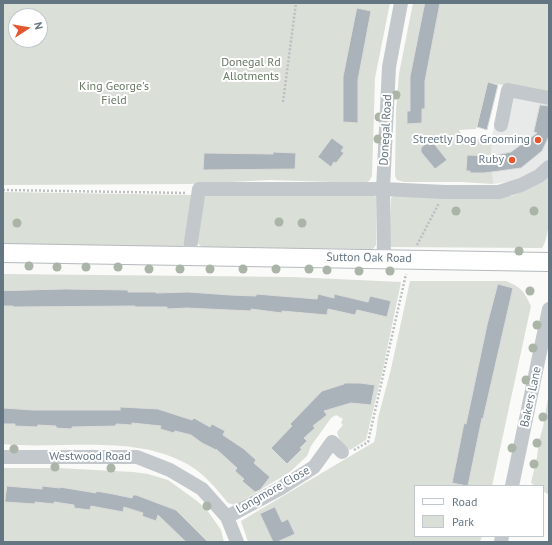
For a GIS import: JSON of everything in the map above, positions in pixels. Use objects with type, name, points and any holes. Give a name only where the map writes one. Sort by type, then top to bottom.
[{"type":"main road","name":"Sutton Oak Road","points":[[3,253],[384,258],[549,262]]},
{"type":"street","name":"Donegal Road","points":[[384,258],[383,189],[389,67],[402,3]]},
{"type":"street","points":[[501,125],[508,90],[549,98]]},
{"type":"street","points":[[189,256],[199,189],[383,189],[445,192],[499,192],[521,185],[539,176],[549,167]]},
{"type":"street","name":"Bakers Lane","points":[[512,485],[549,309]]},
{"type":"street","name":"Longmore Close","points":[[227,517],[281,488],[314,467],[341,444]]},
{"type":"street","name":"Westwood Road","points":[[3,456],[137,457],[170,470],[202,489],[227,517],[236,542]]},
{"type":"path","points":[[283,102],[296,3]]},
{"type":"path","points":[[3,190],[188,193],[199,189]]},
{"type":"path","points":[[341,444],[368,442],[409,259],[445,192]]},
{"type":"shaded area","points":[[505,86],[549,95],[549,161],[532,173],[515,181],[493,184],[491,139]]},
{"type":"green space","points":[[3,3],[390,3],[375,78],[372,176],[369,181],[364,183],[270,180],[190,184],[3,185]]},
{"type":"green space","points":[[413,3],[549,3],[549,95],[488,82],[476,129],[459,130],[464,138],[491,139],[493,184],[462,182],[404,182],[397,180],[395,176],[396,110],[399,74]]},
{"type":"green space","points":[[549,174],[549,223],[542,248],[391,247],[389,245],[391,198],[396,194],[512,196],[532,187]]},
{"type":"green space","points":[[3,192],[192,195],[188,241],[177,248],[3,247]]},
{"type":"green space","points":[[373,194],[376,197],[376,245],[373,249],[206,248],[199,244],[196,239],[205,195]]},
{"type":"green space","points":[[3,274],[292,277],[401,282],[383,369],[366,440],[350,450],[340,442],[337,432],[343,425],[341,423],[343,419],[336,415],[331,418],[311,446],[307,456],[290,472],[235,505],[228,503],[200,473],[189,465],[168,455],[145,449],[122,446],[3,444]]},
{"type":"green space","points":[[410,281],[506,281],[522,290],[526,296],[531,306],[492,485],[414,485],[414,537],[482,537],[480,542],[248,542],[241,521],[374,442],[378,418],[391,369]]},
{"type":"green space","points":[[549,393],[549,495],[544,492],[544,485],[534,485],[531,483]]},
{"type":"green space","points":[[3,468],[58,468],[133,472],[148,474],[168,480],[207,510],[221,530],[224,542],[3,542]]},
{"type":"building","points":[[425,3],[440,3],[425,81],[425,109],[422,109],[422,123],[407,124],[407,111],[410,111],[410,77]]},
{"type":"building","points":[[357,8],[371,11],[358,80],[358,123],[343,122],[343,77]]},
{"type":"building","points":[[488,82],[498,85],[487,130],[477,127]]},
{"type":"building","points":[[540,105],[549,106],[549,139],[548,138],[542,151],[521,168],[484,173],[470,173],[470,171],[466,171],[467,155],[492,156],[511,152],[537,133],[534,132]]},
{"type":"building","points":[[332,138],[344,147],[341,151],[344,153],[336,163],[334,162],[331,167],[318,157]]},
{"type":"building","points":[[431,140],[447,160],[435,169],[421,152],[421,148]]},
{"type":"building","points":[[273,152],[296,153],[295,169],[203,170],[204,153],[273,154]]},
{"type":"building","points":[[498,284],[513,288],[483,419],[482,418],[468,485],[462,485],[452,483],[464,423],[466,424],[487,325]]},
{"type":"building","points":[[65,289],[128,290],[128,292],[156,293],[188,292],[256,296],[256,294],[317,299],[318,294],[334,298],[334,294],[368,302],[370,296],[391,301],[387,317],[357,310],[355,315],[328,309],[327,315],[282,311],[282,313],[251,309],[251,311],[187,308],[167,309],[167,307],[135,306],[3,306],[3,291]]},
{"type":"building","points":[[344,383],[375,385],[371,405],[351,403],[324,411],[327,415],[313,426],[315,428],[304,438],[307,441],[300,448],[302,449],[287,464],[271,448],[292,426],[290,424],[322,391]]},
{"type":"building","points":[[120,407],[158,409],[192,420],[194,418],[210,427],[212,424],[225,431],[223,435],[244,449],[256,460],[254,463],[270,477],[260,490],[255,492],[242,481],[244,479],[235,471],[237,468],[216,449],[202,443],[191,435],[175,431],[174,433],[160,429],[161,426],[132,423],[132,425],[116,424],[116,426],[72,427],[72,429],[56,428],[56,426],[38,425],[37,427],[3,424],[3,408],[33,410],[120,410]]},
{"type":"building","points":[[7,486],[42,489],[42,486],[60,487],[96,493],[96,491],[132,498],[133,495],[136,495],[176,510],[208,542],[186,542],[158,515],[156,521],[142,516],[143,513],[124,507],[123,512],[91,506],[90,510],[74,508],[74,505],[54,502],[54,504],[35,502],[35,504],[5,502]]},
{"type":"building","points":[[275,507],[282,522],[288,519],[295,534],[277,542],[273,542],[260,514]]},
{"type":"place","name":"Streetly Dog Grooming","points":[[538,140]]},
{"type":"place","name":"Ruby","points":[[512,160]]},
{"type":"park label","name":"Donegal Rd Allotments","points":[[251,70]]},
{"type":"park label","name":"King George's Field","points":[[114,94]]}]
